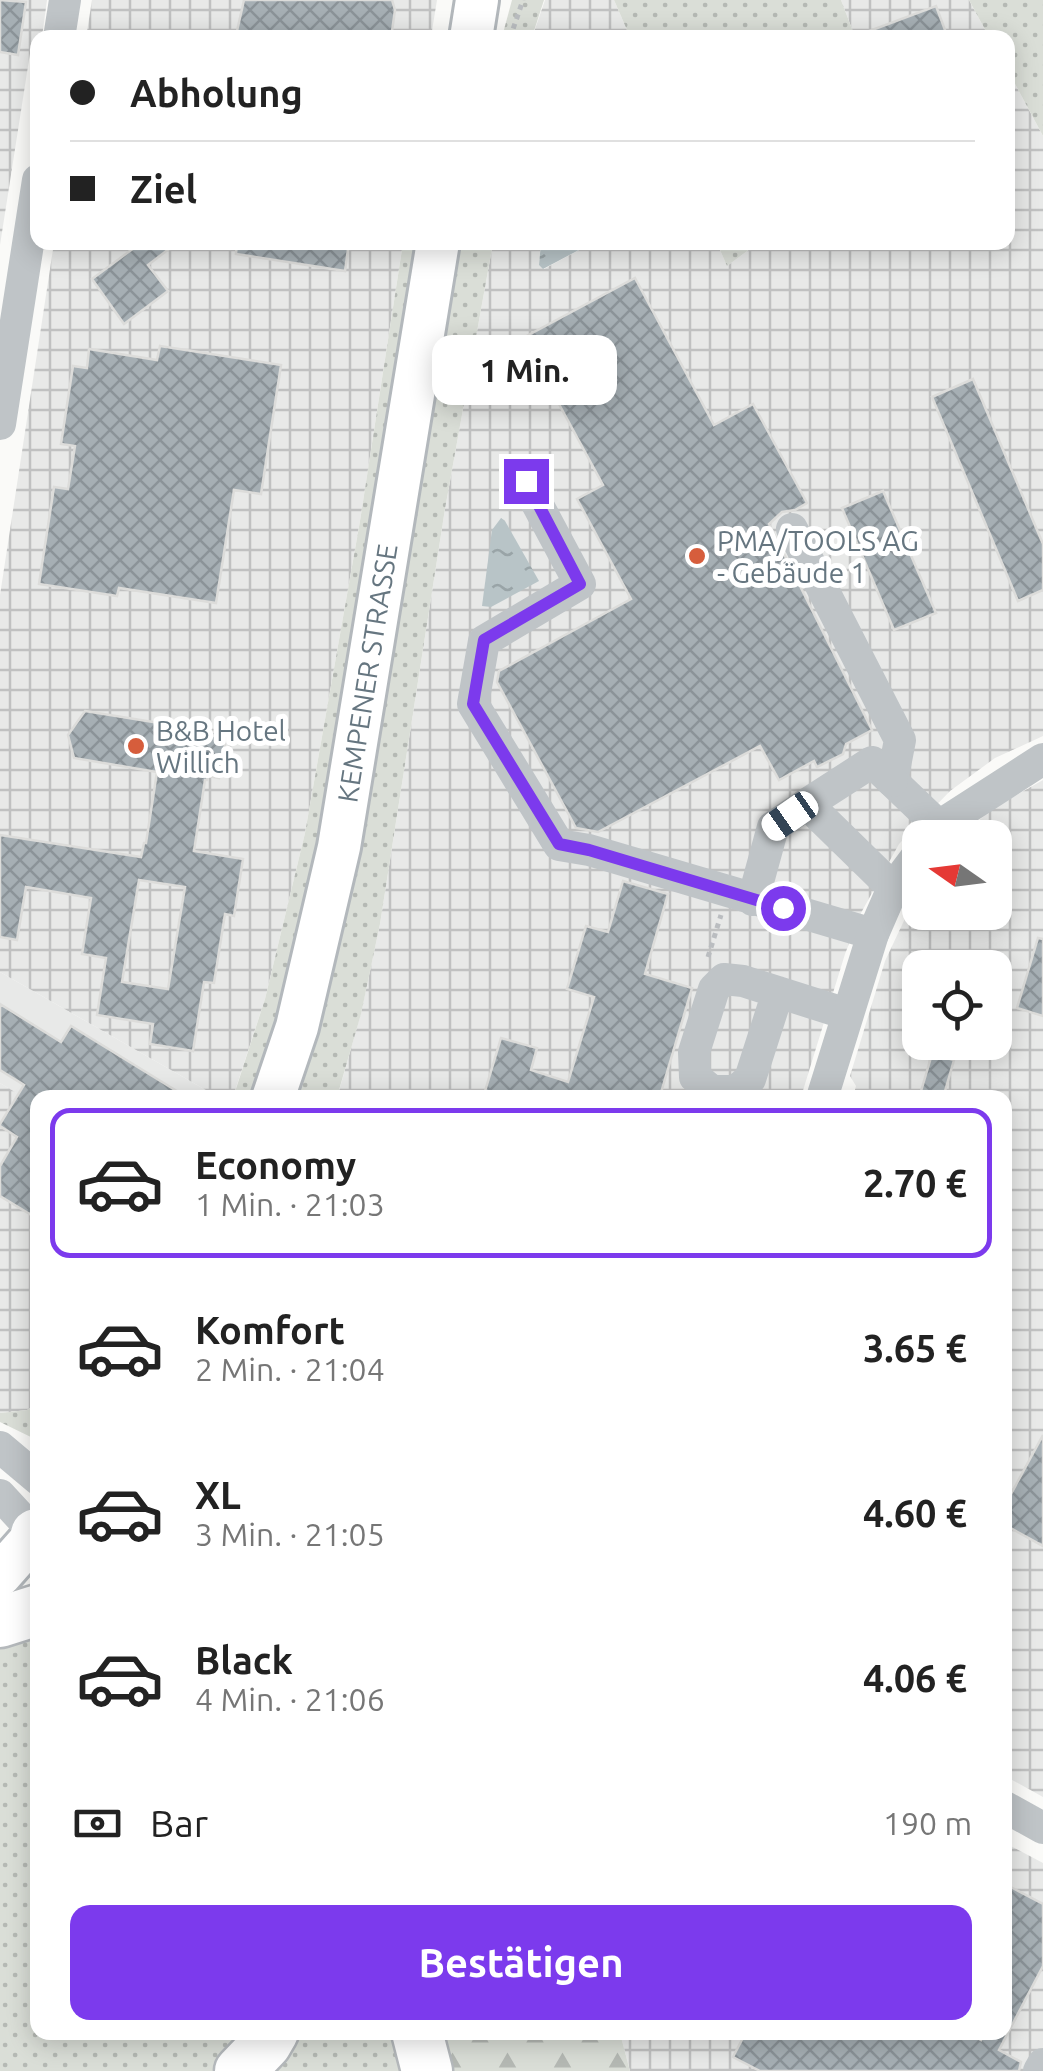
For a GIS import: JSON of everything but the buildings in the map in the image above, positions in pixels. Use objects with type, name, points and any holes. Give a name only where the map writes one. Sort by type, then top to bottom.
[{"type":"highway","points":[[0,1622],[30,1613]]},
{"type":"highway","points":[[240,2071],[266,2040]]},
{"type":"highway","points":[[419,2040],[427,2071]]},
{"type":"main road","points":[[472,30],[477,0]]},
{"type":"main road","name":"KEMPENER STRASSE","points":[[276,1090],[296,1027],[339,847],[437,250]]},
{"type":"main road","points":[[0,1575],[30,1542]]},
{"type":"street","points":[[61,30],[65,0]]},
{"type":"street","points":[[483,30],[495,0]]},
{"type":"street","points":[[0,424],[4,374],[30,226]]},
{"type":"street","points":[[526,481],[580,584],[484,640],[473,704],[559,844],[873,934]]},
{"type":"street","points":[[792,528],[900,740],[892,781]]},
{"type":"street","points":[[956,820],[1043,759]]},
{"type":"street","points":[[741,896],[773,828],[872,762],[892,781],[918,820]]},
{"type":"street","points":[[807,804],[894,888]]},
{"type":"street","points":[[824,1090],[873,934],[902,877]]},
{"type":"street","points":[[711,1090],[695,1077],[694,1052],[714,989],[724,979],[742,981],[847,1014]]},
{"type":"street","points":[[738,1090],[750,1079],[778,992]]},
{"type":"street","points":[[0,1447],[30,1472]]},
{"type":"street","points":[[0,1495],[30,1527]]},
{"type":"street","points":[[1012,1811],[1043,1828]]},
{"type":"street","points":[[1039,2071],[1043,2064]]},
{"type":"path","points":[[513,30],[523,0]]},
{"type":"path","points":[[714,989],[700,984],[741,896]]},
{"type":"shaded area","points":[[0,0],[47,0],[43,30],[30,30],[30,53],[0,245]]},
{"type":"shaded area","points":[[92,0],[437,0],[432,30],[87,30]]},
{"type":"shaded area","points":[[545,0],[614,0],[627,30],[535,30]]},
{"type":"shaded area","points":[[841,0],[969,0],[985,30],[852,30]]},
{"type":"shaded area","points":[[1015,84],[1043,136],[1043,736],[995,758],[950,791],[922,820],[902,820],[902,841],[861,913],[845,954],[803,1090],[339,1090],[380,924],[445,509],[492,250],[540,250],[539,265],[544,269],[579,250],[720,250],[727,266],[749,250],[1015,250]]},
{"type":"shaded area","points":[[53,250],[402,250],[360,521],[305,833],[265,999],[235,1090],[206,1090],[0,972],[0,595]]},
{"type":"shaded area","points":[[1043,780],[1043,1797],[1012,1780],[1012,1090],[855,1090],[850,1076],[885,961],[902,925],[902,930],[1012,930],[1012,820],[979,820]]},
{"type":"shaded area","points":[[0,972],[206,1090],[30,1090],[30,1102],[0,1083]]},
{"type":"shaded area","points":[[0,1083],[30,1101],[30,1408],[0,1413]]},
{"type":"shaded area","points":[[1012,1847],[1043,1863],[1043,2071],[630,2071],[622,2040],[1012,2040]]},
{"type":"green space","points":[[512,0],[544,0],[534,30],[504,30]]},
{"type":"green space","points":[[614,0],[841,0],[852,30],[627,30]]},
{"type":"green space","points":[[969,0],[1043,0],[1043,136],[1015,84],[1015,30],[985,30]]},
{"type":"green space","points":[[402,250],[427,250],[326,836],[259,1090],[236,1090],[265,999],[305,833],[360,521]]},
{"type":"green space","points":[[460,250],[492,250],[445,509],[380,924],[361,1014],[339,1090],[294,1090],[357,834]]},
{"type":"green space","points":[[720,250],[749,250],[727,266]]},
{"type":"green space","points":[[30,1408],[30,1437],[0,1422],[0,1413]]},
{"type":"green space","points":[[30,1620],[30,2040],[247,2040],[226,2063],[212,2071],[0,2071],[0,1634]]},
{"type":"green space","points":[[275,2040],[410,2040],[419,2071],[250,2071]]},
{"type":"green space","points":[[429,2040],[622,2040],[630,2071],[440,2071]]},
{"type":"water","points":[[540,250],[579,250],[543,269],[539,265]]},
{"type":"water","points":[[501,518],[539,581],[491,607],[482,606],[492,530]]},
{"type":"place","name":"PMA/TOOLS AG - Gebäude 1","points":[[697,556]]},
{"type":"place","name":"B&B Hotel Willich","points":[[136,746]]},
{"type":"route","points":[[526,481],[580,584],[484,640],[473,704],[559,844],[783,908]]}]
